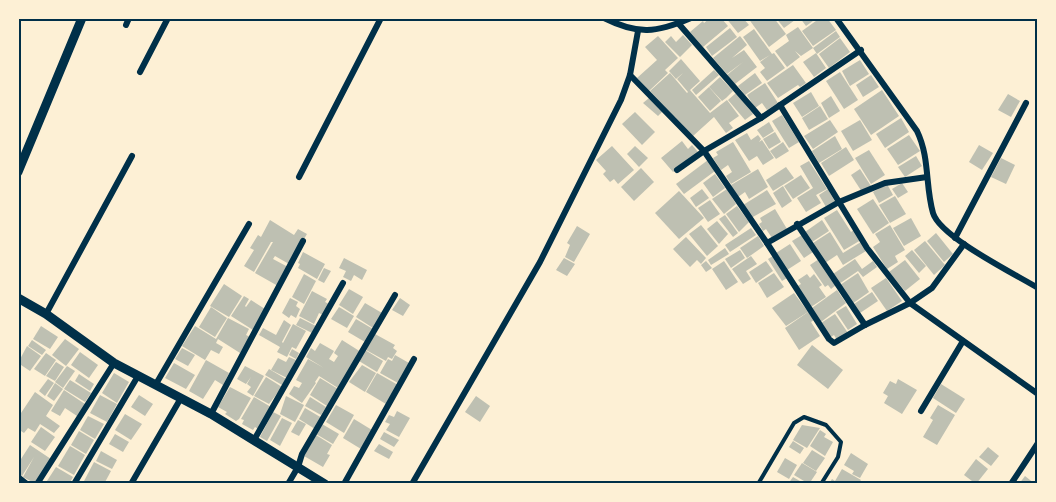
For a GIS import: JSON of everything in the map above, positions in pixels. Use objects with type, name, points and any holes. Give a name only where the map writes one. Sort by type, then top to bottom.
[{"type":"street","points":[[18,172],[82,18]]},
{"type":"street","points":[[140,72],[168,18]]},
{"type":"street","points":[[298,177],[381,18]]},
{"type":"street","points":[[604,18],[622,27],[638,31],[691,18]]},
{"type":"street","points":[[836,18],[917,131],[926,152],[927,177],[934,216],[939,224],[964,244],[1038,288]]},
{"type":"street","points":[[678,23],[761,118]]},
{"type":"street","points":[[412,484],[540,262],[621,100],[630,75],[638,31]]},
{"type":"street","points":[[677,170],[704,151],[761,118],[861,50]]},
{"type":"street","points":[[630,75],[704,151],[833,343],[910,303],[932,288],[964,244]]},
{"type":"street","points":[[955,238],[1026,103]]},
{"type":"street","points":[[780,105],[867,248],[910,303],[1038,394]]},
{"type":"street","points":[[46,314],[132,156]]},
{"type":"street","points":[[767,243],[796,224],[839,202],[885,183],[927,177]]},
{"type":"street","points":[[156,384],[249,224]]},
{"type":"street","points":[[796,224],[865,325]]},
{"type":"street","points":[[211,414],[303,241]]},
{"type":"street","points":[[254,440],[343,283]]},
{"type":"street","points":[[288,484],[298,467],[302,454],[395,295]]},
{"type":"street","points":[[18,298],[46,314],[114,363],[211,414],[325,484]]},
{"type":"street","points":[[921,411],[963,341]]},
{"type":"street","points":[[344,484],[414,359]]},
{"type":"street","points":[[37,484],[114,363]]},
{"type":"street","points":[[74,484],[138,376]]},
{"type":"street","points":[[131,484],[181,398]]},
{"type":"street","points":[[1011,484],[1038,443]]},
{"type":"street","points":[[18,477],[27,484]]},
{"type":"lane","points":[[758,484],[794,423],[804,417],[826,425],[841,442],[842,447],[838,457],[821,484]]},
{"type":"building","points":[[710,18],[721,18],[728,26],[703,47],[690,32]]},
{"type":"building","points":[[726,18],[743,18],[749,25],[738,33]]},
{"type":"building","points":[[748,18],[774,18],[786,34],[769,47]]},
{"type":"building","points":[[776,18],[794,18],[795,20],[784,28]]},
{"type":"building","points":[[800,18],[817,18],[806,26]]},
{"type":"building","points":[[820,18],[827,18],[836,30],[813,46],[802,31]]},
{"type":"building","points":[[798,27],[813,48],[801,56],[795,51],[800,57],[787,67],[775,51],[789,41],[786,35]]},
{"type":"building","points":[[730,28],[737,37],[712,56],[706,47]]},
{"type":"building","points":[[754,29],[785,68],[767,81],[760,72],[765,68],[760,62],[770,55],[760,61],[743,37]]},
{"type":"building","points":[[836,31],[840,37],[817,54],[813,48]]},
{"type":"building","points":[[683,35],[692,45],[680,57],[665,42],[671,36],[676,42]]},
{"type":"building","points":[[658,36],[678,58],[665,70],[668,73],[649,91],[637,78],[657,60],[645,47]]},
{"type":"building","points":[[740,36],[747,45],[732,58],[744,50],[757,67],[735,84],[727,75],[743,62],[727,74],[713,58]]},
{"type":"building","points":[[840,38],[850,52],[829,68],[819,54]]},
{"type":"building","points":[[816,53],[826,68],[814,77],[803,62]]},
{"type":"building","points":[[681,59],[700,81],[690,90],[710,113],[727,100],[739,116],[729,123],[733,128],[726,133],[714,117],[693,136],[650,91],[670,73],[688,92],[677,79],[683,73],[676,79],[669,71]]},
{"type":"building","points":[[860,60],[869,74],[850,86],[842,71]]},
{"type":"building","points":[[793,65],[806,83],[800,87],[798,85],[778,98],[767,83]]},
{"type":"building","points":[[714,70],[719,75],[696,95],[692,90]]},
{"type":"building","points":[[840,72],[858,100],[844,109],[826,81]]},
{"type":"building","points":[[755,73],[762,83],[745,95],[738,86]]},
{"type":"building","points":[[871,75],[879,87],[863,97],[856,85]]},
{"type":"building","points":[[720,77],[733,91],[722,101],[709,87]]},
{"type":"building","points":[[765,83],[778,103],[767,110],[762,103],[755,108],[747,95]]},
{"type":"building","points":[[709,87],[721,101],[710,111],[698,97]]},
{"type":"building","points":[[882,90],[899,116],[871,135],[854,109]]},
{"type":"building","points":[[811,92],[819,106],[802,117],[793,103]]},
{"type":"building","points":[[736,93],[753,114],[745,120],[728,100]]},
{"type":"building","points":[[1008,94],[1020,101],[1011,117],[998,110]]},
{"type":"building","points":[[831,96],[840,111],[829,118],[821,103]]},
{"type":"building","points":[[649,98],[663,111],[658,116],[643,103]]},
{"type":"building","points":[[820,106],[828,119],[809,130],[802,118]]},
{"type":"building","points":[[635,112],[655,132],[642,145],[622,124]]},
{"type":"building","points":[[782,115],[799,142],[789,148],[772,121]]},
{"type":"building","points":[[901,118],[909,132],[885,148],[876,134]]},
{"type":"building","points":[[830,120],[838,132],[813,149],[804,136]]},
{"type":"building","points":[[860,120],[872,140],[853,151],[841,131]]},
{"type":"building","points":[[769,122],[774,131],[763,138],[757,130]]},
{"type":"building","points":[[775,132],[781,142],[769,149],[763,139]]},
{"type":"building","points":[[747,133],[751,140],[758,135],[761,139],[759,142],[762,140],[774,158],[763,165],[757,156],[749,161],[735,140]]},
{"type":"building","points":[[909,135],[920,151],[898,165],[887,149]]},
{"type":"building","points":[[835,136],[842,149],[819,163],[812,151]]},
{"type":"building","points":[[682,141],[688,149],[692,145],[698,152],[673,172],[661,158]]},
{"type":"building","points":[[733,142],[751,172],[731,184],[726,176],[732,172],[728,165],[721,170],[713,158],[718,155],[716,152]]},
{"type":"building","points":[[783,142],[789,151],[776,159],[770,151]]},
{"type":"building","points":[[979,145],[993,153],[982,170],[969,162]]},
{"type":"building","points":[[612,146],[634,170],[618,184],[614,179],[610,182],[603,174],[606,171],[596,160]]},
{"type":"building","points":[[635,146],[648,158],[639,167],[627,154]]},
{"type":"building","points":[[846,147],[854,160],[829,176],[821,163]]},
{"type":"building","points":[[869,150],[885,175],[871,184],[855,158]]},
{"type":"building","points":[[916,156],[922,166],[905,177],[898,167]]},
{"type":"building","points":[[1001,158],[1015,165],[1006,184],[991,177]]},
{"type":"building","points":[[708,160],[715,171],[684,194],[676,184]]},
{"type":"building","points":[[809,161],[827,189],[816,195],[821,203],[806,212],[797,198],[813,188],[800,166]]},
{"type":"building","points":[[786,167],[794,178],[773,191],[766,180]]},
{"type":"building","points":[[641,168],[654,182],[634,201],[621,187]]},
{"type":"building","points":[[758,169],[768,187],[749,199],[745,192],[738,197],[731,185]]},
{"type":"building","points":[[860,169],[871,186],[862,192],[851,175]]},
{"type":"building","points":[[715,174],[725,188],[713,197],[703,183]]},
{"type":"building","points":[[801,175],[810,188],[793,199],[784,186]]},
{"type":"building","points":[[902,183],[908,192],[898,198],[892,189]]},
{"type":"building","points":[[887,184],[893,195],[879,203],[873,192]]},
{"type":"building","points":[[783,186],[792,201],[782,208],[773,193]]},
{"type":"building","points":[[702,189],[709,198],[696,207],[690,198]]},
{"type":"building","points":[[727,189],[736,204],[724,214],[712,199]]},
{"type":"building","points":[[828,189],[835,202],[826,207],[819,195]]},
{"type":"building","points":[[767,190],[776,204],[751,218],[743,205]]},
{"type":"building","points":[[679,191],[704,218],[679,239],[655,213]]},
{"type":"building","points":[[895,196],[906,214],[890,223],[879,205]]},
{"type":"building","points":[[873,199],[889,223],[873,234],[857,209]]},
{"type":"building","points":[[710,200],[720,214],[708,222],[698,208]]},
{"type":"building","points":[[737,206],[749,222],[739,232],[726,214]]},
{"type":"building","points":[[775,209],[787,229],[772,238],[766,229],[763,231],[759,224],[762,222],[760,218]]},
{"type":"building","points":[[837,210],[851,232],[855,229],[861,240],[844,250],[824,218]]},
{"type":"building","points":[[725,215],[738,233],[733,237],[719,219]]},
{"type":"building","points":[[911,218],[921,236],[904,246],[893,228]]},
{"type":"building","points":[[270,220],[294,235],[298,229],[307,234],[289,264],[275,256],[273,259],[288,267],[278,286],[255,273],[273,242],[254,272],[244,266],[254,250],[250,248],[258,235],[261,237]]},
{"type":"building","points":[[822,220],[829,231],[812,242],[805,232]]},
{"type":"building","points":[[717,221],[728,234],[719,244],[707,229]]},
{"type":"building","points":[[701,225],[718,246],[707,256],[689,234]]},
{"type":"building","points":[[890,225],[905,250],[895,256],[898,262],[887,269],[873,247],[880,242],[875,234]]},
{"type":"building","points":[[577,226],[590,234],[574,262],[565,257],[570,245],[567,243]]},
{"type":"building","points":[[751,228],[756,235],[730,252],[725,245]]},
{"type":"building","points":[[830,232],[843,253],[861,242],[866,251],[843,265],[837,255],[825,263],[813,243]]},
{"type":"building","points":[[936,233],[953,254],[944,262],[927,241]]},
{"type":"building","points":[[802,235],[813,252],[804,258],[792,241]]},
{"type":"building","points":[[758,236],[764,246],[747,258],[740,248]]},
{"type":"building","points":[[686,237],[706,258],[701,264],[697,260],[690,267],[673,249]]},
{"type":"building","points":[[925,241],[945,265],[934,275],[914,250]]},
{"type":"building","points":[[790,244],[801,261],[787,270],[776,253]]},
{"type":"building","points":[[725,248],[729,254],[711,265],[708,260]]},
{"type":"building","points":[[740,250],[745,258],[731,268],[725,259]]},
{"type":"building","points":[[912,250],[926,266],[919,273],[905,256]]},
{"type":"building","points":[[303,252],[325,264],[317,279],[298,268]]},
{"type":"building","points":[[751,256],[757,264],[746,271],[751,279],[743,284],[732,269]]},
{"type":"building","points":[[773,256],[787,278],[782,281],[768,259]]},
{"type":"building","points":[[344,258],[367,270],[362,280],[354,275],[351,281],[343,277],[346,271],[339,268]]},
{"type":"building","points":[[564,258],[575,264],[567,276],[556,270]]},
{"type":"building","points":[[819,259],[836,285],[831,289],[828,285],[825,287],[810,265]]},
{"type":"building","points":[[855,259],[862,269],[873,261],[877,267],[863,277],[858,271],[839,284],[833,274]]},
{"type":"building","points":[[905,260],[920,279],[905,291],[889,272]]},
{"type":"building","points":[[706,261],[712,268],[706,272],[701,265]]},
{"type":"building","points":[[724,261],[738,282],[726,290],[712,269]]},
{"type":"building","points":[[766,261],[773,271],[756,283],[749,272]]},
{"type":"building","points":[[324,268],[331,271],[324,283],[318,280]]},
{"type":"building","points":[[774,273],[784,287],[767,298],[758,283]]},
{"type":"building","points":[[858,273],[869,292],[852,304],[840,285]]},
{"type":"building","points":[[304,274],[316,281],[304,304],[292,297]]},
{"type":"building","points":[[807,274],[810,278],[814,274],[822,285],[819,287],[826,297],[811,307],[796,287],[801,284],[798,280]]},
{"type":"building","points":[[886,278],[902,301],[887,311],[871,288]]},
{"type":"building","points":[[224,284],[242,296],[229,317],[210,306]]},
{"type":"building","points":[[349,289],[363,297],[353,314],[339,305]]},
{"type":"building","points":[[837,290],[846,303],[821,322],[812,308]]},
{"type":"building","points":[[312,291],[327,299],[325,302],[329,304],[323,315],[319,313],[314,324],[299,316]]},
{"type":"building","points":[[872,292],[878,301],[860,313],[854,304]]},
{"type":"building","points":[[794,293],[808,312],[786,326],[772,308]]},
{"type":"building","points":[[244,296],[249,299],[246,307],[251,300],[265,309],[253,330],[231,316]]},
{"type":"building","points":[[290,298],[298,302],[296,306],[300,309],[296,318],[291,315],[289,318],[282,313]]},
{"type":"building","points":[[400,298],[410,305],[403,316],[392,310]]},
{"type":"building","points":[[365,303],[382,313],[373,328],[356,317]]},
{"type":"building","points":[[846,306],[857,324],[848,330],[836,312]]},
{"type":"building","points":[[211,307],[227,318],[215,337],[199,327]]},
{"type":"building","points":[[339,307],[354,316],[347,328],[331,319]]},
{"type":"building","points":[[808,312],[820,336],[799,350],[785,328]]},
{"type":"building","points":[[835,314],[848,333],[837,340],[834,335],[831,337],[821,323]]},
{"type":"building","points":[[228,318],[249,329],[246,335],[250,337],[240,353],[218,339],[216,343],[223,347],[219,354],[211,350],[205,360],[182,346],[195,326],[216,339]]},
{"type":"building","points":[[300,318],[316,326],[312,333],[296,325]]},
{"type":"building","points":[[356,319],[373,329],[365,342],[348,332]]},
{"type":"building","points":[[284,320],[291,325],[283,343],[293,324],[306,331],[296,349],[292,347],[287,357],[277,352],[280,347],[259,335],[263,328],[276,335]]},
{"type":"building","points":[[41,326],[58,337],[50,349],[33,339]]},
{"type":"building","points":[[375,334],[395,345],[393,348],[397,351],[392,359],[388,357],[386,361],[366,350]]},
{"type":"building","points":[[65,339],[79,349],[66,366],[52,355]]},
{"type":"building","points":[[32,340],[46,350],[42,355],[28,346]]},
{"type":"building","points":[[342,340],[361,352],[338,388],[319,376],[302,403],[289,394],[294,386],[299,388],[302,383],[296,380],[308,359],[324,368],[306,357],[311,348],[315,351],[320,343],[334,351],[329,359],[334,362],[338,356],[334,353]]},
{"type":"building","points":[[812,345],[843,370],[828,389],[797,365]]},
{"type":"building","points":[[27,346],[41,356],[30,371],[18,363]]},
{"type":"building","points":[[182,348],[195,355],[188,366],[175,359]]},
{"type":"building","points":[[292,349],[299,353],[296,359],[289,355]]},
{"type":"building","points":[[365,350],[383,361],[377,372],[359,361]]},
{"type":"building","points":[[80,352],[98,365],[89,378],[71,365]]},
{"type":"building","points":[[46,353],[56,360],[45,376],[34,369]]},
{"type":"building","points":[[395,355],[409,363],[398,383],[380,373],[388,359],[392,361]]},
{"type":"building","points":[[289,357],[296,360],[287,378],[271,370],[278,358],[286,362]]},
{"type":"building","points":[[206,360],[229,373],[223,385],[215,380],[203,399],[189,391]]},
{"type":"building","points":[[56,362],[64,367],[55,381],[46,376]]},
{"type":"building","points":[[174,363],[195,375],[186,389],[165,378]]},
{"type":"building","points":[[362,365],[376,373],[365,392],[349,382]]},
{"type":"building","points":[[67,366],[75,371],[63,388],[55,382]]},
{"type":"building","points":[[245,366],[264,376],[253,396],[247,392],[251,387],[247,384],[251,377],[246,384],[237,379]]},
{"type":"building","points":[[269,369],[286,379],[282,385],[265,375]]},
{"type":"building","points":[[114,373],[129,382],[117,403],[102,393]]},
{"type":"building","points":[[377,373],[398,385],[386,404],[366,392]]},
{"type":"building","points":[[79,374],[94,384],[90,391],[75,381]]},
{"type":"building","points":[[266,377],[282,387],[269,404],[254,396]]},
{"type":"building","points":[[320,378],[338,389],[327,406],[310,395]]},
{"type":"building","points":[[48,379],[54,383],[45,396],[39,391]]},
{"type":"building","points":[[898,379],[917,390],[902,414],[884,403],[888,396],[883,393],[890,381],[896,384]]},
{"type":"building","points":[[70,380],[91,393],[85,402],[64,389]]},
{"type":"building","points":[[55,383],[63,389],[54,401],[47,396]]},
{"type":"building","points":[[941,384],[965,399],[956,413],[933,398]]},
{"type":"building","points":[[230,387],[251,398],[236,421],[218,407]]},
{"type":"building","points":[[64,390],[85,404],[77,416],[65,408],[60,416],[51,411]]},
{"type":"building","points":[[35,392],[53,405],[46,416],[60,426],[54,433],[40,424],[35,432],[28,428],[24,433],[18,429],[18,414]]},
{"type":"building","points":[[100,395],[117,404],[107,422],[90,413]]},
{"type":"building","points":[[139,395],[153,404],[145,416],[131,407]]},
{"type":"building","points":[[286,396],[304,405],[295,422],[280,414]]},
{"type":"building","points":[[476,396],[490,406],[480,422],[465,412]]},
{"type":"building","points":[[254,397],[271,407],[258,429],[255,427],[253,430],[242,424],[244,420],[241,419]]},
{"type":"building","points":[[310,397],[326,407],[321,415],[305,406]]},
{"type":"building","points":[[336,405],[354,415],[344,433],[326,422]]},
{"type":"building","points":[[938,405],[955,415],[937,445],[923,437],[933,420],[930,418]]},
{"type":"building","points":[[305,408],[322,418],[315,429],[299,419]]},
{"type":"building","points":[[397,411],[410,418],[399,437],[386,430],[390,424],[385,422],[389,415],[394,417]]},
{"type":"building","points":[[273,412],[281,416],[267,441],[260,437]]},
{"type":"building","points":[[125,414],[142,424],[131,440],[115,430]]},
{"type":"building","points":[[88,416],[104,424],[95,439],[80,430]]},
{"type":"building","points":[[282,418],[292,423],[280,446],[270,440]]},
{"type":"building","points":[[354,419],[372,430],[361,449],[343,438]]},
{"type":"building","points":[[298,420],[306,424],[299,436],[291,432]]},
{"type":"building","points":[[322,424],[339,434],[333,444],[316,434]]},
{"type":"building","points":[[802,425],[820,428],[807,448],[793,440]]},
{"type":"building","points":[[41,427],[55,437],[45,451],[31,442]]},
{"type":"building","points":[[820,430],[826,434],[824,437],[833,442],[825,456],[810,446]]},
{"type":"building","points":[[79,431],[94,440],[86,454],[71,445]]},
{"type":"building","points":[[384,432],[399,440],[394,447],[380,439]]},
{"type":"building","points":[[115,434],[129,442],[123,452],[109,444]]},
{"type":"building","points":[[316,435],[332,445],[327,454],[330,455],[323,467],[304,456]]},
{"type":"building","points":[[793,441],[804,448],[800,454],[789,447]]},
{"type":"building","points":[[379,444],[393,452],[389,459],[374,451]]},
{"type":"building","points":[[30,445],[51,459],[36,484],[23,477],[34,457],[22,476],[18,474],[18,458],[21,459]]},
{"type":"building","points":[[70,446],[85,455],[74,475],[58,466]]},
{"type":"building","points":[[988,447],[999,456],[991,466],[979,457]]},
{"type":"building","points":[[812,450],[825,458],[816,471],[803,463]]},
{"type":"building","points":[[101,451],[117,460],[112,469],[96,461]]},
{"type":"building","points":[[851,453],[868,464],[860,478],[852,474],[854,471],[844,465]]},
{"type":"building","points":[[785,458],[797,465],[789,479],[777,472]]},
{"type":"building","points":[[976,459],[988,469],[976,484],[964,475]]},
{"type":"building","points":[[94,462],[111,471],[104,484],[83,483]]},
{"type":"building","points":[[802,463],[817,472],[809,484],[794,475]]},
{"type":"building","points":[[56,467],[73,477],[69,484],[45,484]]},
{"type":"building","points":[[842,469],[861,480],[858,484],[829,484],[832,479],[835,481]]},
{"type":"building","points":[[1025,476],[1035,484],[1019,484]]},
{"type":"building","points":[[793,477],[805,484],[788,484]]}]
